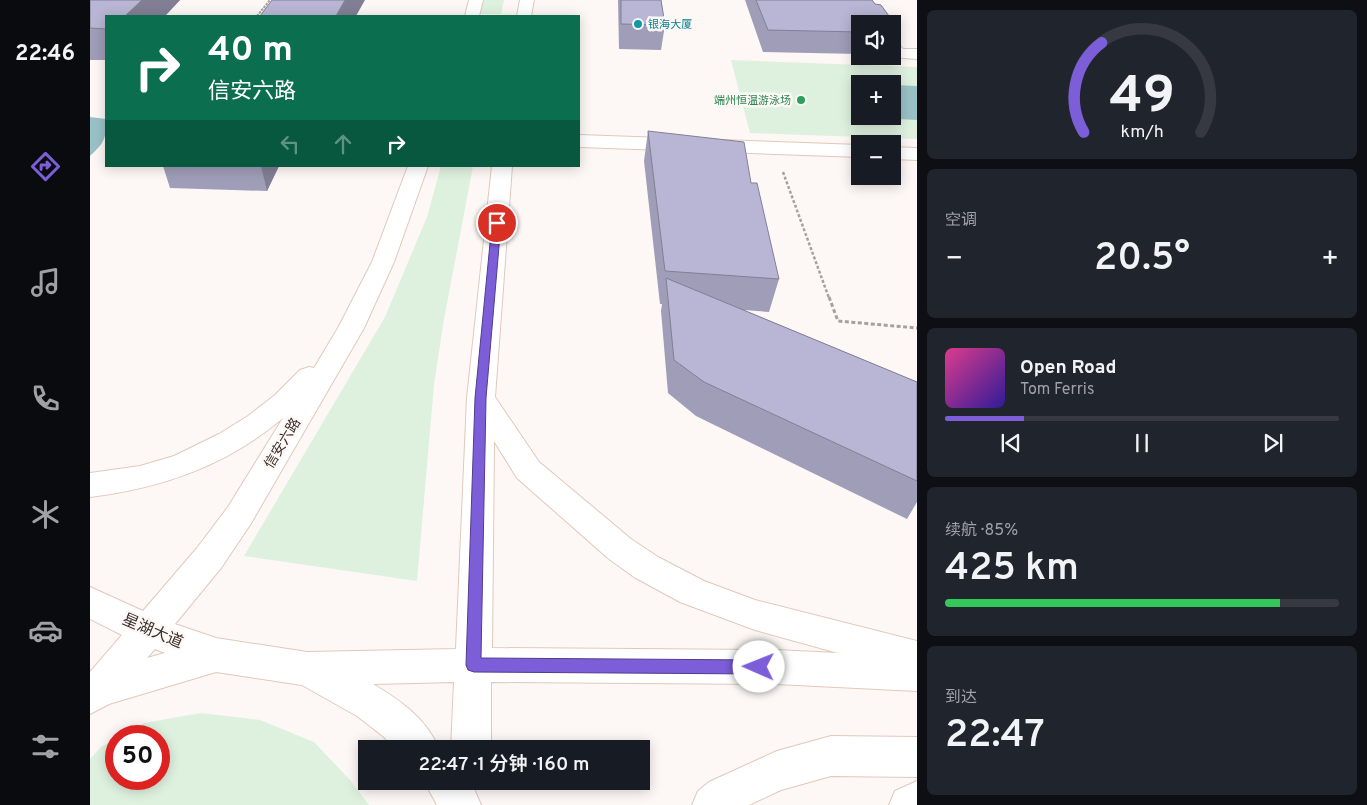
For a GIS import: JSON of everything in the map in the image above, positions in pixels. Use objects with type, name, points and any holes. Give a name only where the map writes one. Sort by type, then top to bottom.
[{"type":"main road","points":[[472,15],[476,0]]},
{"type":"main road","points":[[524,15],[527,0]]},
{"type":"main road","points":[[901,54],[917,54]]},
{"type":"main road","points":[[580,140],[851,151]]},
{"type":"main road","points":[[901,153],[917,154]]},
{"type":"main road","name":"信安六路","points":[[94,693],[149,631],[209,558],[239,516],[351,328],[383,262],[418,167]]},
{"type":"main road","points":[[471,740],[481,398],[502,167]]},
{"type":"main road","points":[[90,485],[126,481],[171,470],[249,430],[288,399],[351,328]]},
{"type":"main road","points":[[481,398],[528,470],[620,549],[646,567],[692,592],[755,615],[917,658]]},
{"type":"main road","name":"星湖大道","points":[[90,602],[149,631],[216,655]]},
{"type":"main road","points":[[94,693],[216,655],[307,669],[474,665],[776,667],[917,674]]},
{"type":"main road","points":[[307,669],[364,698],[410,734],[414,740]]},
{"type":"main road","points":[[712,805],[723,796],[776,771],[831,756],[917,757]]},
{"type":"main road","points":[[450,790],[461,805]]},
{"type":"main road","points":[[469,805],[470,790]]},
{"type":"main road","points":[[909,805],[917,801]]},
{"type":"path","points":[[258,15],[270,0]]},
{"type":"path","points":[[774,148],[838,321],[917,328]]},
{"type":"green space","points":[[482,0],[504,0],[501,14],[478,14]]},
{"type":"green space","name":"端州恒温游泳场","points":[[731,60],[917,67],[917,139],[901,138],[901,135],[851,135],[851,137],[750,133]]},
{"type":"green space","points":[[441,167],[473,167],[443,325],[434,385],[417,581],[244,556],[385,317],[427,217]]},
{"type":"green space","points":[[201,713],[260,720],[314,742],[351,781],[369,805],[90,805],[90,759],[105,745],[105,790],[170,790],[170,725],[140,725]]},
{"type":"water","points":[[901,85],[917,86],[917,120],[901,119]]},
{"type":"water","points":[[90,117],[105,119],[104,140],[90,156]]},
{"type":"building","points":[[90,0],[142,0],[126,15],[105,15],[105,29],[90,28]]},
{"type":"building","points":[[272,0],[345,0],[337,15],[261,15]]},
{"type":"building","points":[[621,0],[661,0],[665,25],[621,24]]},
{"type":"building","points":[[756,0],[872,0],[875,4],[881,5],[888,15],[851,15],[851,32],[768,30]]},
{"type":"building","points":[[648,131],[744,142],[751,183],[757,183],[779,279],[665,271]]},
{"type":"building","points":[[666,278],[917,382],[917,481],[704,382],[674,360]]},
{"type":"place","name":"银海大厦","points":[[638,24]]},
{"type":"place","name":"端州恒温游泳场","points":[[801,100]]},
{"type":"route","points":[[497,223],[481,398],[474,665],[759,667]]}]
